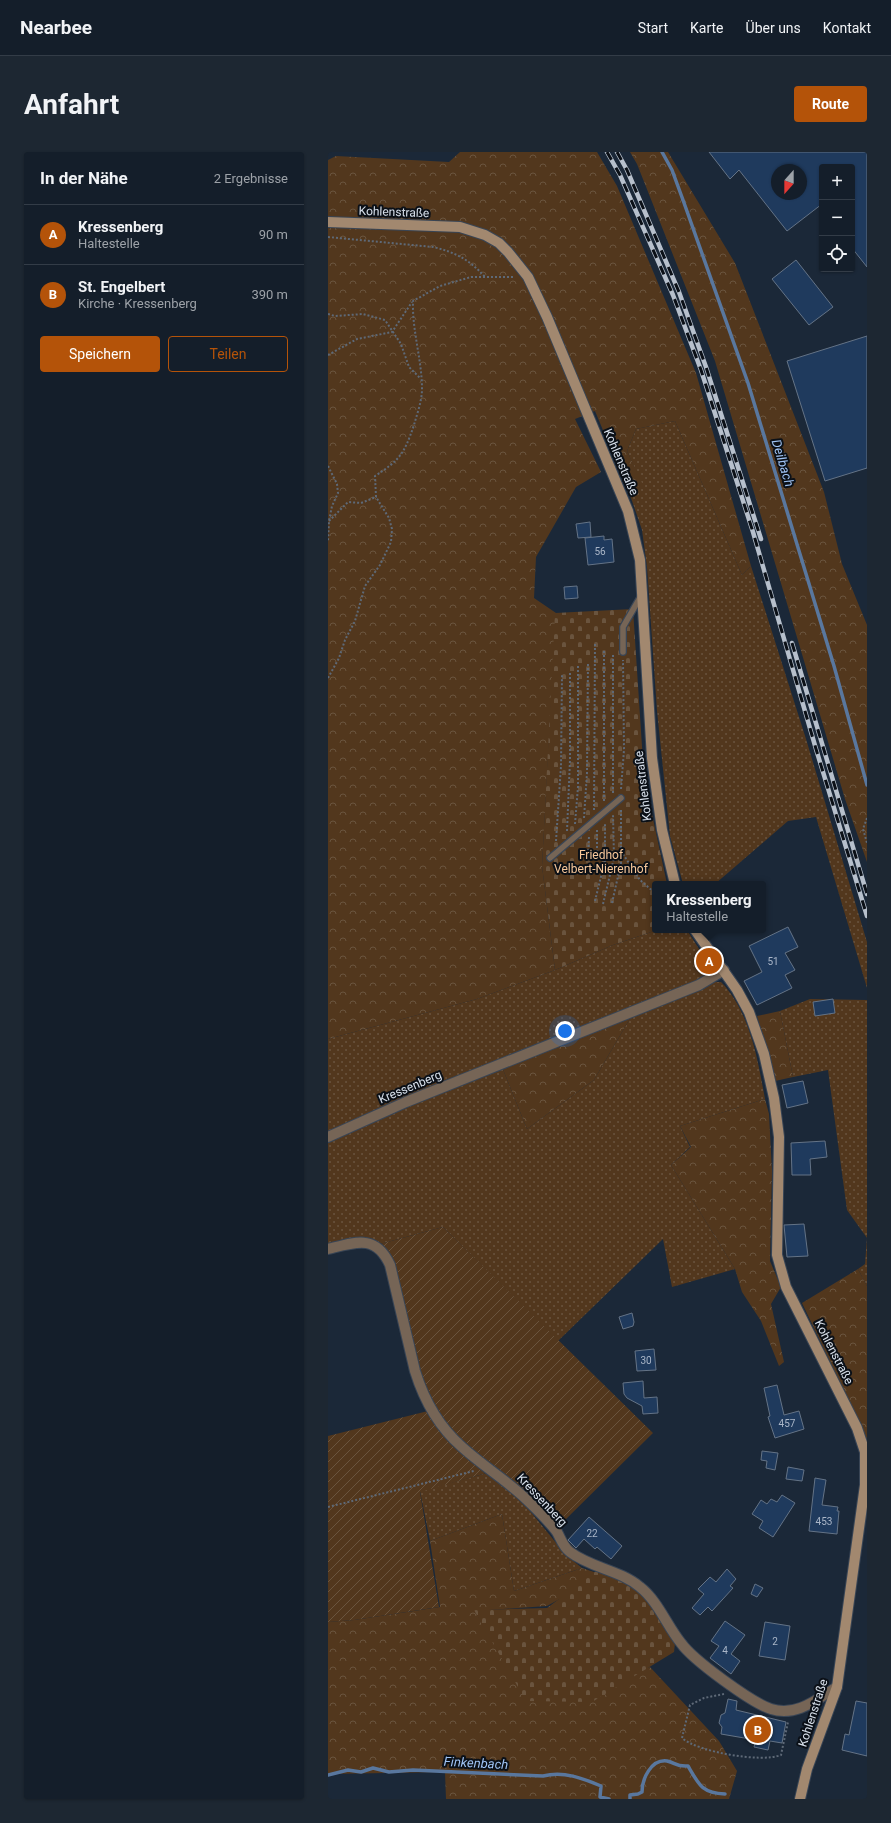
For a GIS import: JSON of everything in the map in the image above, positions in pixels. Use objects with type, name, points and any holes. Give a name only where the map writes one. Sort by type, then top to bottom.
[{"type":"main road","name":"Kohlenstraße","points":[[328,222],[460,227],[472,230],[499,243],[528,277],[547,317],[628,511],[640,560],[652,758],[662,830],[674,881]]},
{"type":"main road","name":"Kohlenstraße","points":[[697,933],[724,970],[749,1012],[764,1054],[774,1098],[779,1137],[777,1255],[786,1287],[857,1428],[865,1452],[865,1485],[837,1687],[807,1769],[800,1799]]},
{"type":"street","name":"Kressenberg","points":[[328,1137],[406,1102],[699,985],[724,970]]},
{"type":"street","name":"Kressenberg","points":[[328,1249],[367,1243],[378,1247],[386,1255],[390,1265],[415,1371],[428,1403],[448,1433],[463,1448],[526,1499],[556,1532],[568,1551],[631,1580],[641,1587],[649,1596],[686,1650],[762,1706],[772,1710],[789,1712],[804,1707],[837,1687]]},
{"type":"lane","points":[[623,652],[623,627],[642,594]]},
{"type":"lane","points":[[553,856],[621,798]]},
{"type":"path","points":[[328,237],[433,247],[449,250],[464,257],[485,277]]},
{"type":"path","points":[[328,355],[357,339],[392,332],[413,301],[440,286],[471,277],[528,277]]},
{"type":"path","points":[[328,678],[339,658],[345,640],[355,621],[365,586],[380,565],[390,542],[392,529],[389,518],[376,497],[375,476],[394,464],[402,454],[408,442],[422,390],[412,316],[413,301]]},
{"type":"path","points":[[328,314],[335,316],[363,314],[385,320],[401,344],[409,367],[421,378]]},
{"type":"path","points":[[328,466],[337,484],[338,493],[332,506],[329,521],[328,541]]},
{"type":"path","points":[[329,521],[348,502],[361,503],[376,497]]},
{"type":"path","points":[[595,643],[594,820],[597,823],[597,860]]},
{"type":"path","points":[[595,901],[605,860],[604,650]]},
{"type":"path","points":[[612,903],[618,883],[622,854],[621,798],[624,750],[623,652]]},
{"type":"path","points":[[603,904],[614,858],[613,655]]},
{"type":"path","points":[[588,663],[587,773],[584,820],[586,828],[589,829],[588,859]]},
{"type":"path","points":[[574,838],[578,787],[578,664]]},
{"type":"path","points":[[566,845],[570,760],[570,671]]},
{"type":"path","points":[[553,856],[560,797],[562,675]]},
{"type":"path","points":[[867,818],[863,829],[867,843]]},
{"type":"path","points":[[622,854],[640,880],[652,890]]},
{"type":"path","points":[[328,1507],[489,1468]]},
{"type":"path","points":[[739,1690],[704,1698],[690,1704],[682,1738],[688,1744],[731,1756],[777,1757],[781,1755],[789,1712]]},
{"type":"green space","points":[[460,152],[597,152],[617,186],[696,373],[751,566],[742,575],[675,421],[636,429],[627,451],[642,483],[630,495],[595,411],[575,419],[601,472],[576,487],[536,557],[534,598],[556,613],[542,866],[555,970],[477,999],[328,1039],[328,160],[336,156],[449,162]]},
{"type":"green space","points":[[630,152],[668,152],[735,263],[824,492],[842,564],[867,625],[867,862],[845,799],[715,361],[637,164]]},
{"type":"green space","points":[[675,421],[742,575],[751,566],[806,739],[867,942],[867,988],[816,817],[788,821],[718,881],[682,881],[670,836],[657,711],[647,567],[642,530],[630,495],[641,483],[627,451],[636,429]]},
{"type":"green space","name":"Friedhof Velbert-Nierenhof","points":[[633,609],[644,777],[666,881],[652,881],[652,932],[613,945],[555,970],[542,866],[555,613]]},
{"type":"green space","points":[[652,932],[652,933],[689,933],[713,971],[689,985],[328,1133],[328,1039],[477,999],[555,970],[613,945]]},
{"type":"green space","points":[[709,982],[721,982],[739,1007],[746,1022],[756,1053],[765,1099],[680,1126],[690,1147],[671,1165],[735,1269],[672,1287],[663,1239],[558,1341],[443,1227],[380,1244],[328,1248],[328,1140],[502,1067],[527,1129],[594,1080],[632,1015]]},
{"type":"green space","points":[[810,999],[867,1000],[867,1238],[847,1210],[828,1070],[793,1077],[780,1011]]},
{"type":"green space","points":[[780,1011],[793,1077],[775,1081],[757,1016]]},
{"type":"green space","points":[[632,1015],[594,1080],[527,1129],[502,1067]]},
{"type":"green space","points":[[765,1099],[769,1114],[772,1171],[770,1261],[781,1287],[771,1304],[784,1362],[779,1366],[761,1321],[742,1292],[735,1269],[671,1165],[691,1147],[680,1126]]},
{"type":"green space","points":[[443,1227],[653,1433],[563,1522],[556,1525],[503,1474],[463,1443],[444,1424],[423,1391],[380,1244]]},
{"type":"green space","points":[[867,1238],[867,1286],[858,1269],[865,1264]]},
{"type":"green space","points":[[858,1269],[867,1286],[867,1439],[802,1303]]},
{"type":"green space","points":[[428,1411],[490,1472],[420,1492],[439,1607],[354,1620],[328,1622],[328,1436]]},
{"type":"green space","points":[[491,1472],[530,1511],[566,1555],[582,1568],[514,1591],[502,1514],[430,1541],[420,1491]]},
{"type":"green space","points":[[502,1514],[514,1591],[582,1568],[603,1575],[547,1606],[475,1611],[527,1700],[650,1667],[719,1741],[737,1771],[729,1799],[446,1799],[445,1772],[328,1774],[328,1622],[354,1620],[440,1607],[430,1541]]},
{"type":"green space","points":[[599,1569],[634,1586],[653,1608],[675,1643],[674,1652],[592,1702],[526,1701],[474,1610],[547,1608]]},
{"type":"building","points":[[709,152],[867,152],[867,267],[855,252],[855,164],[819,164],[819,206],[787,231],[739,170],[730,179]]},
{"type":"building","points":[[796,260],[833,307],[809,325],[772,279]]},
{"type":"building","points":[[867,336],[867,468],[825,481],[787,361]]},
{"type":"building","points":[[590,522],[591,537],[578,538],[576,524]]},
{"type":"building","points":[[604,536],[604,540],[612,539],[614,562],[588,565],[585,538]]},
{"type":"building","points":[[577,586],[578,598],[565,599],[564,587]]},
{"type":"building","points":[[788,927],[798,947],[785,953],[795,970],[785,975],[792,988],[757,1005],[744,981],[762,972],[749,946]]},
{"type":"building","points":[[833,999],[835,1013],[815,1016],[813,1002]]},
{"type":"building","points":[[803,1081],[808,1103],[787,1108],[782,1085]]},
{"type":"building","points":[[825,1141],[827,1157],[810,1159],[811,1175],[792,1175],[791,1143]]},
{"type":"building","points":[[804,1224],[808,1256],[787,1257],[784,1225]]},
{"type":"building","points":[[632,1313],[634,1322],[633,1326],[623,1329],[619,1317]]},
{"type":"building","points":[[654,1349],[656,1370],[637,1371],[635,1351]]},
{"type":"building","points":[[643,1381],[644,1398],[657,1397],[658,1413],[643,1414],[642,1406],[627,1398],[624,1394],[623,1383]]},
{"type":"building","points":[[777,1385],[784,1415],[799,1411],[804,1429],[775,1438],[768,1417],[770,1416],[764,1388]]},
{"type":"building","points":[[762,1451],[778,1453],[775,1470],[766,1468],[767,1461],[761,1460]]},
{"type":"building","points":[[788,1467],[804,1470],[802,1481],[786,1479]]},
{"type":"building","points":[[815,1478],[826,1480],[822,1505],[838,1507],[837,1534],[809,1531]]},
{"type":"building","points":[[782,1495],[795,1503],[773,1537],[759,1528],[763,1521],[752,1514],[761,1500],[767,1504],[771,1499],[777,1502]]},
{"type":"building","points":[[589,1517],[622,1546],[611,1559],[597,1547],[595,1549],[584,1539],[576,1548],[568,1540]]},
{"type":"building","points":[[727,1569],[736,1579],[730,1586],[733,1588],[712,1611],[708,1607],[700,1615],[692,1608],[704,1594],[698,1589],[710,1577],[716,1582]]},
{"type":"building","points":[[755,1584],[763,1588],[757,1597],[751,1594]]},
{"type":"building","points":[[725,1621],[745,1635],[731,1654],[740,1661],[731,1674],[710,1658],[719,1646],[711,1641]]},
{"type":"building","points":[[765,1622],[790,1626],[785,1660],[759,1656]]},
{"type":"building","points":[[728,1699],[737,1701],[736,1710],[786,1722],[782,1743],[770,1741],[768,1750],[754,1747],[756,1740],[721,1734],[722,1727],[719,1723],[721,1715],[725,1713]]},
{"type":"building","points":[[856,1701],[867,1703],[867,1756],[842,1750],[845,1734],[849,1735]]},
{"type":"waterway","name":"Deilbach","points":[[662,152],[672,170],[748,383],[834,666],[867,785]]},
{"type":"waterway","name":"Finkenbach","points":[[630,1799],[630,1795],[642,1792],[642,1787],[648,1771],[656,1763],[661,1761],[688,1766],[702,1787],[711,1792],[725,1794]]},
{"type":"waterway","name":"Finkenbach","points":[[328,1775],[348,1770],[361,1772],[373,1768],[389,1772],[413,1770],[543,1776],[558,1774],[573,1776],[601,1786],[600,1797],[609,1799]]},
{"type":"railway","points":[[607,152],[620,175],[673,295],[701,370],[753,532],[816,749],[867,916]]},
{"type":"railway","points":[[617,152],[627,170],[679,292],[706,367],[761,539]]},
{"type":"railway","points":[[792,643],[867,894]]},
{"type":"place","name":"Kressenberg","points":[[709,961]]},
{"type":"place","name":"St. Engelbert","points":[[758,1730]]}]
